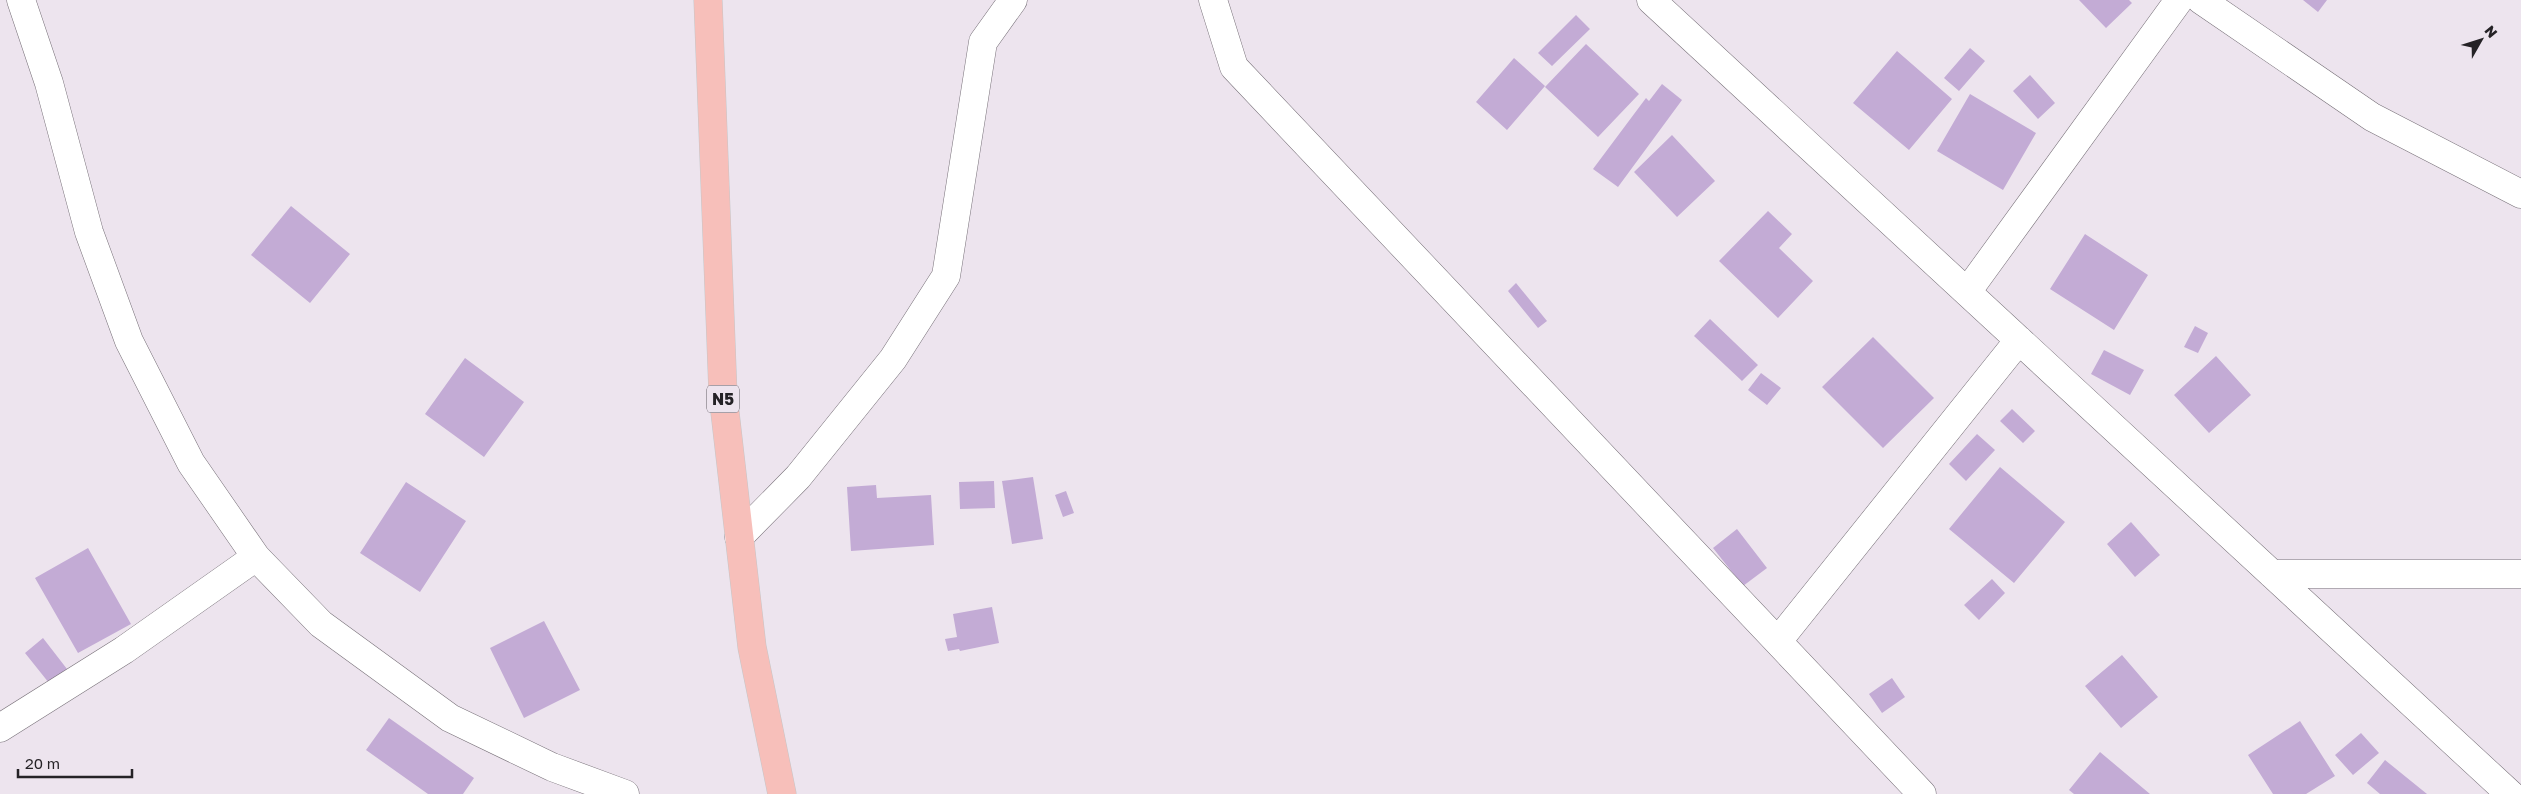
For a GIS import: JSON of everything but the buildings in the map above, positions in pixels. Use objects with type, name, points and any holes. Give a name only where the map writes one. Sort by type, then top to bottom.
[{"type":"highway","name":"N5","points":[[708,0],[723,395],[752,647],[782,794]]},
{"type":"street","points":[[20,0],[49,83],[89,232],[129,341],[191,463],[256,557],[321,624],[450,718],[552,767],[625,794]]},
{"type":"street","points":[[739,537],[798,477],[894,360],[946,276],[983,42],[1013,0]]},
{"type":"street","points":[[1213,0],[1234,67],[1922,794]]},
{"type":"street","points":[[1651,0],[2510,794]]},
{"type":"street","points":[[1967,292],[2180,0]]},
{"type":"street","points":[[2201,0],[2372,117],[2521,194]]},
{"type":"street","points":[[1778,641],[2019,340]]},
{"type":"street","points":[[0,728],[124,650],[256,557]]},
{"type":"street","points":[[2272,574],[2521,574]]}]
